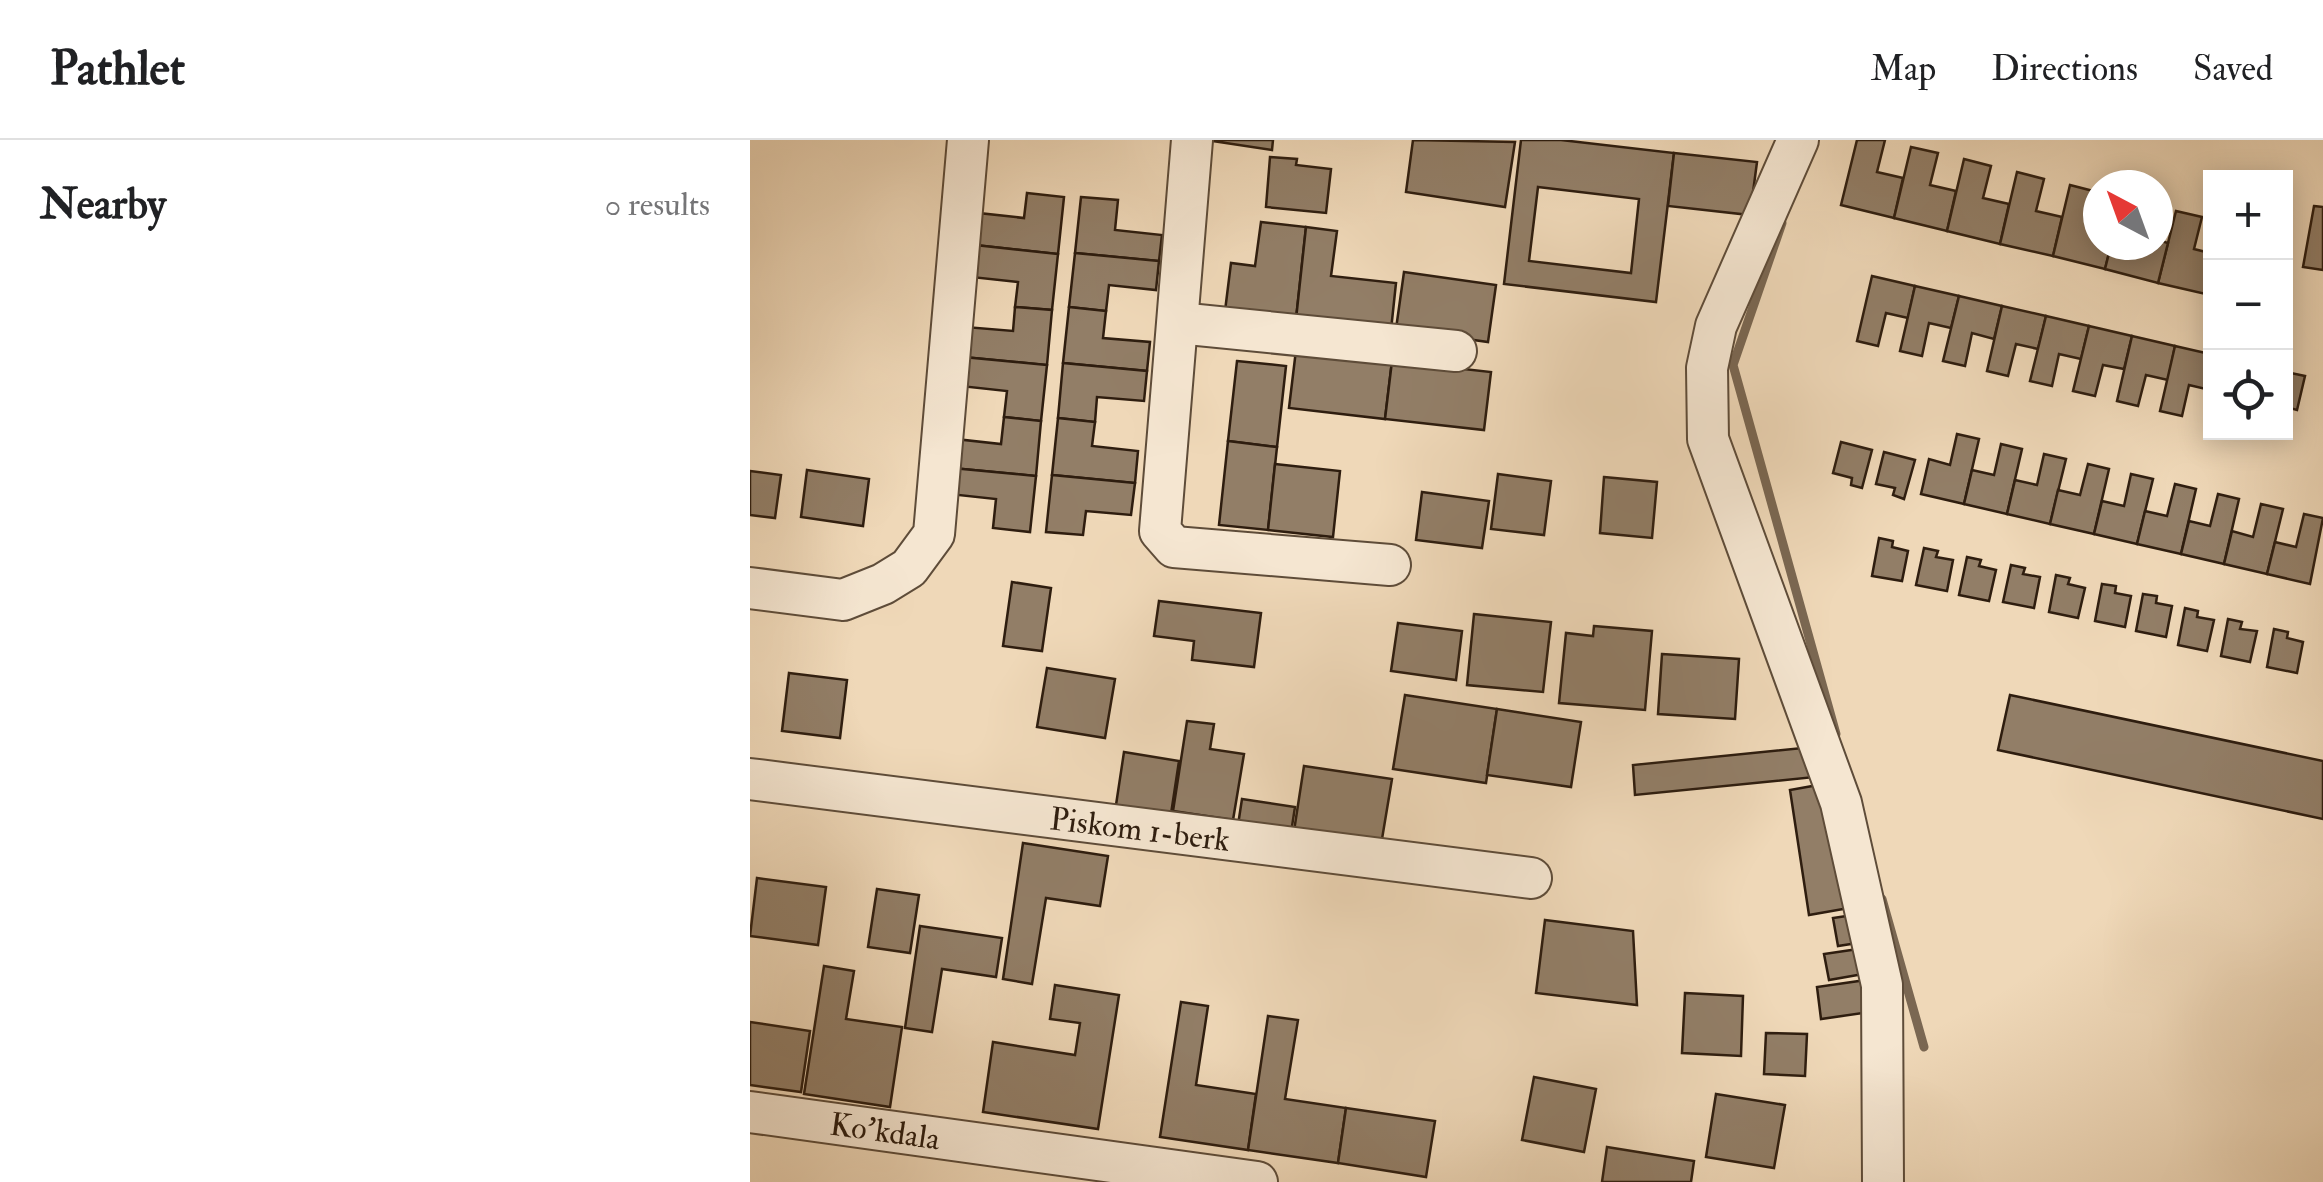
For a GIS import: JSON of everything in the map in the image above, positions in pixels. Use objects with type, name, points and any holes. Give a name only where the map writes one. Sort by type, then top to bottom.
[{"type":"street","points":[[750,588],[843,600],[883,584],[909,568],[934,534],[968,140]]},
{"type":"street","points":[[1192,140],[1160,531],[1174,547],[1390,565]]},
{"type":"street","points":[[1798,140],[1716,326],[1707,368],[1708,439],[1841,803],[1882,985],[1883,1182]]},
{"type":"street","points":[[1178,323],[1456,351]]},
{"type":"street","name":"Piskom 1-berk","points":[[750,779],[1531,878]]},
{"type":"street","name":"Ko'kdala","points":[[750,1112],[1257,1182]]},
{"type":"building","points":[[1206,140],[1273,140],[1272,150]]},
{"type":"building","points":[[1413,140],[1515,142],[1505,207],[1406,192]]},
{"type":"building","points":[[1521,140],[1561,140],[1674,153],[1656,302],[1504,284]],"holes":[[[1538,187],[1639,199],[1631,273],[1529,261]]]},
{"type":"building","points":[[1857,140],[1885,140],[1877,172],[1903,178],[1894,218],[1841,205]]},
{"type":"building","points":[[1911,147],[1938,153],[1930,185],[1956,191],[1947,231],[1894,218]]},
{"type":"building","points":[[1674,153],[1757,162],[1750,215],[1668,206]]},
{"type":"building","points":[[1270,157],[1297,159],[1296,165],[1331,169],[1326,213],[1266,207]]},
{"type":"building","points":[[1964,159],[1991,166],[1983,198],[2009,204],[2000,244],[1947,231]]},
{"type":"building","points":[[2017,172],[2044,179],[2036,211],[2062,217],[2053,256],[2000,244]]},
{"type":"building","points":[[2070,185],[2083,188],[2083,260],[2107,260],[2105,269],[2053,256]]},
{"type":"building","points":[[1027,193],[1064,197],[1058,254],[975,245],[978,213],[1024,218]]},
{"type":"building","points":[[1081,197],[1118,200],[1115,230],[1162,235],[1159,261],[1075,253]]},
{"type":"building","points":[[2314,206],[2323,207],[2323,270],[2303,267]]},
{"type":"building","points":[[2176,211],[2202,217],[2194,249],[2203,251],[2203,293],[2158,283],[2164,260],[2173,260]]},
{"type":"building","points":[[1261,222],[1306,227],[1296,319],[1225,311],[1231,263],[1255,266]]},
{"type":"building","points":[[1306,227],[1337,231],[1331,276],[1396,283],[1391,330],[1296,319]]},
{"type":"building","points":[[975,245],[1058,254],[1052,310],[1015,307],[1018,282],[971,277]]},
{"type":"building","points":[[1075,253],[1159,261],[1156,290],[1109,285],[1106,311],[1069,307]]},
{"type":"building","points":[[2107,260],[2164,260],[2158,283],[2105,269]]},
{"type":"building","points":[[1404,272],[1496,285],[1488,342],[1396,329]]},
{"type":"building","points":[[1872,276],[1915,286],[1908,318],[1886,313],[1878,346],[1857,341]]},
{"type":"building","points":[[1915,286],[1959,296],[1951,328],[1929,323],[1922,356],[1900,351]]},
{"type":"building","points":[[1959,296],[2002,306],[1994,339],[1972,333],[1965,366],[1943,361]]},
{"type":"building","points":[[2002,306],[2046,316],[2038,349],[2016,344],[2008,376],[1987,371]]},
{"type":"building","points":[[1015,307],[1052,310],[1047,365],[963,357],[966,327],[1013,331]]},
{"type":"building","points":[[1069,307],[1106,311],[1103,338],[1150,342],[1147,371],[1063,363]]},
{"type":"building","points":[[2046,316],[2089,326],[2081,359],[2059,354],[2052,386],[2030,381]]},
{"type":"building","points":[[2089,326],[2132,336],[2124,369],[2103,365],[2095,396],[2073,391]]},
{"type":"building","points":[[2132,336],[2175,346],[2168,380],[2146,375],[2138,406],[2117,401]]},
{"type":"building","points":[[2175,346],[2203,352],[2203,388],[2189,385],[2182,416],[2160,411]]},
{"type":"building","points":[[1296,350],[1392,361],[1385,419],[1289,408]]},
{"type":"building","points":[[963,357],[1047,365],[1041,421],[1004,417],[1007,391],[960,386]]},
{"type":"building","points":[[1237,361],[1286,366],[1277,447],[1228,441]]},
{"type":"building","points":[[1392,361],[1491,372],[1484,430],[1385,419]]},
{"type":"building","points":[[1063,363],[1147,371],[1144,401],[1097,397],[1095,422],[1058,418]]},
{"type":"building","points":[[2293,373],[2305,376],[2297,410],[2293,409]]},
{"type":"building","points":[[1004,417],[1041,421],[1036,476],[952,468],[955,439],[1001,444]]},
{"type":"building","points":[[1058,418],[1095,422],[1092,446],[1138,451],[1135,483],[1052,475]]},
{"type":"building","points":[[1957,434],[1979,439],[1964,504],[1921,494],[1929,459],[1950,465]]},
{"type":"building","points":[[1228,441],[1277,447],[1268,530],[1219,525]]},
{"type":"building","points":[[1841,442],[1872,450],[1862,488],[1851,485],[1852,478],[1833,473]]},
{"type":"building","points":[[2001,444],[2022,449],[2007,514],[1964,504],[1972,470],[1994,475]]},
{"type":"building","points":[[1884,452],[1915,460],[1904,499],[1893,495],[1895,488],[1876,484]]},
{"type":"building","points":[[2044,454],[2066,459],[2050,524],[2007,514],[2015,480],[2037,485]]},
{"type":"building","points":[[1275,464],[1340,471],[1333,537],[1268,530]]},
{"type":"building","points":[[2088,464],[2109,469],[2094,534],[2050,524],[2058,490],[2080,495]]},
{"type":"building","points":[[952,468],[1036,476],[1030,532],[993,528],[996,499],[949,494]]},
{"type":"building","points":[[807,470],[869,479],[863,526],[801,517]]},
{"type":"building","points":[[750,471],[781,475],[775,518],[750,515]]},
{"type":"building","points":[[1498,474],[1551,481],[1544,535],[1491,529]]},
{"type":"building","points":[[2131,474],[2153,479],[2137,544],[2094,534],[2102,501],[2124,506]]},
{"type":"building","points":[[1052,475],[1135,483],[1131,515],[1086,511],[1083,535],[1046,532]]},
{"type":"building","points":[[1604,477],[1657,482],[1652,538],[1600,533]]},
{"type":"building","points":[[2175,484],[2196,489],[2181,554],[2137,544],[2145,511],[2167,516]]},
{"type":"building","points":[[1422,492],[1489,501],[1482,548],[1416,540]]},
{"type":"building","points":[[2218,494],[2239,499],[2224,564],[2181,554],[2189,521],[2210,526]]},
{"type":"building","points":[[2261,504],[2283,509],[2267,574],[2224,564],[2232,531],[2253,537]]},
{"type":"building","points":[[2304,514],[2323,518],[2310,584],[2267,574],[2275,542],[2296,547]]},
{"type":"building","points":[[1879,538],[1908,551],[1902,581],[1872,576]]},
{"type":"building","points":[[1924,548],[1938,551],[1936,557],[1953,560],[1947,591],[1916,585]]},
{"type":"building","points":[[1967,557],[1981,560],[1979,566],[1996,570],[1989,601],[1959,595]]},
{"type":"building","points":[[2011,565],[2025,568],[2023,574],[2040,577],[2034,608],[2003,602]]},
{"type":"building","points":[[2056,575],[2070,578],[2068,584],[2085,588],[2078,618],[2049,612]]},
{"type":"building","points":[[1012,582],[1051,588],[1042,651],[1003,646]]},
{"type":"building","points":[[2102,584],[2116,586],[2115,593],[2131,596],[2125,627],[2095,621]]},
{"type":"building","points":[[2143,594],[2157,596],[2156,603],[2172,606],[2166,637],[2136,631]]},
{"type":"building","points":[[1159,601],[1261,613],[1254,667],[1192,660],[1194,641],[1154,636]]},
{"type":"building","points":[[2185,608],[2198,611],[2197,617],[2214,620],[2207,651],[2178,645]]},
{"type":"building","points":[[1474,614],[1551,622],[1543,692],[1467,685]]},
{"type":"building","points":[[2228,619],[2242,622],[2240,629],[2257,631],[2250,662],[2221,656]]},
{"type":"building","points":[[1398,623],[1462,631],[1456,680],[1391,671]]},
{"type":"building","points":[[1594,626],[1652,631],[1645,710],[1559,703],[1566,633],[1593,636]]},
{"type":"building","points":[[2274,629],[2303,642],[2297,673],[2267,667]]},
{"type":"building","points":[[1662,654],[1739,659],[1735,719],[1658,714]]},
{"type":"building","points":[[1047,668],[1115,679],[1105,738],[1037,727]]},
{"type":"building","points":[[789,673],[847,680],[840,738],[782,731]]},
{"type":"building","points":[[1405,695],[1497,709],[1486,783],[1393,769]]},
{"type":"building","points":[[2010,695],[2323,761],[2323,819],[1998,750]]},
{"type":"building","points":[[1497,709],[1581,722],[1571,787],[1487,775]]},
{"type":"building","points":[[1187,721],[1214,724],[1210,749],[1244,754],[1233,820],[1173,811]]},
{"type":"building","points":[[1812,747],[1815,777],[1635,795],[1633,765]]},
{"type":"building","points":[[1124,752],[1179,761],[1171,814],[1116,805]]},
{"type":"building","points":[[1304,766],[1392,779],[1381,845],[1294,831]]},
{"type":"building","points":[[1829,783],[1849,908],[1809,915],[1790,790]]},
{"type":"building","points":[[1242,799],[1295,807],[1291,833],[1238,825]]},
{"type":"building","points":[[1023,843],[1108,856],[1100,906],[1046,898],[1032,984],[1003,979]]},
{"type":"building","points":[[757,878],[826,887],[818,945],[750,936]]},
{"type":"building","points":[[877,889],[919,895],[910,953],[868,947]]},
{"type":"building","points":[[1860,914],[1864,942],[1838,946],[1833,918]]},
{"type":"building","points":[[1545,920],[1633,931],[1637,1005],[1536,993]]},
{"type":"building","points":[[920,926],[1002,938],[996,977],[942,969],[932,1032],[905,1028]]},
{"type":"building","points":[[1865,948],[1869,973],[1829,980],[1824,954]]},
{"type":"building","points":[[824,966],[854,971],[846,1019],[902,1027],[890,1107],[804,1094]]},
{"type":"building","points":[[1866,980],[1870,1012],[1821,1019],[1817,987]]},
{"type":"building","points":[[1055,985],[1119,995],[1098,1129],[983,1112],[993,1042],[1075,1055],[1080,1023],[1050,1019]]},
{"type":"building","points":[[1685,993],[1743,996],[1741,1056],[1682,1053]]},
{"type":"building","points":[[1181,1002],[1208,1006],[1196,1085],[1256,1094],[1248,1150],[1160,1137]]},
{"type":"building","points":[[1268,1016],[1298,1020],[1285,1099],[1346,1108],[1338,1163],[1248,1150]]},
{"type":"building","points":[[750,1022],[810,1031],[801,1092],[750,1085]]},
{"type":"building","points":[[1766,1033],[1807,1034],[1805,1076],[1764,1074]]},
{"type":"building","points":[[1534,1077],[1596,1089],[1584,1152],[1522,1140]]},
{"type":"building","points":[[1716,1094],[1785,1105],[1774,1168],[1706,1157]]},
{"type":"building","points":[[1346,1108],[1435,1121],[1426,1177],[1338,1163]]},
{"type":"building","points":[[1607,1147],[1694,1161],[1691,1182],[1602,1182]]},
{"type":"waterway","points":[[1782,223],[1733,365],[1836,734]]},
{"type":"waterway","points":[[1882,899],[1924,1047]]}]
